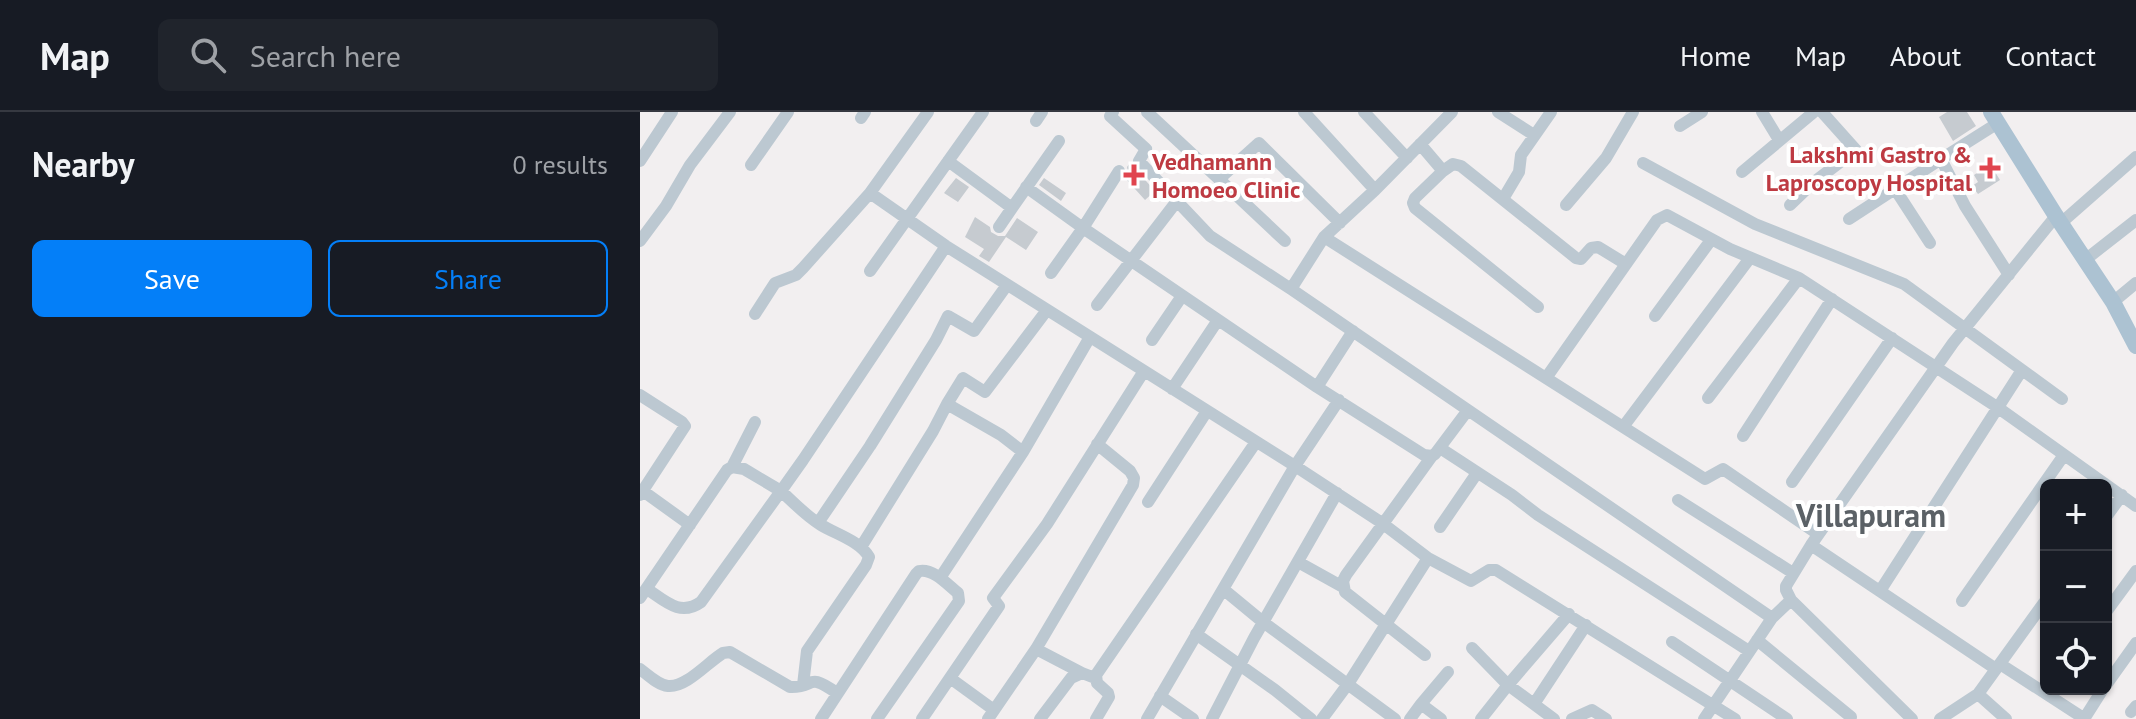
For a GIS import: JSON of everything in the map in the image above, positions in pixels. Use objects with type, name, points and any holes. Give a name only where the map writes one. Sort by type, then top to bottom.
[{"type":"main road","points":[[1994,117],[2113,302],[2136,346]]},
{"type":"street","points":[[640,161],[672,112]]},
{"type":"street","points":[[640,241],[666,206],[690,165],[730,112]]},
{"type":"street","points":[[751,165],[788,112]]},
{"type":"street","points":[[755,314],[775,283],[796,275],[870,193],[928,112]]},
{"type":"street","points":[[870,271],[983,112]]},
{"type":"street","points":[[1113,112],[1110,116],[1146,149],[1139,161],[1210,236],[1772,618]]},
{"type":"street","points":[[1147,112],[1285,241]]},
{"type":"street","points":[[1304,112],[1375,190]]},
{"type":"street","points":[[1364,112],[1407,158]]},
{"type":"street","points":[[1498,112],[1534,135]]},
{"type":"street","points":[[1503,199],[1519,172],[1521,155],[1551,112]]},
{"type":"street","points":[[1566,205],[1606,158],[1633,112]]},
{"type":"street","points":[[1680,126],[1702,112]]},
{"type":"street","points":[[1762,112],[1779,140]]},
{"type":"street","points":[[1742,172],[1814,112]]},
{"type":"street","points":[[1790,205],[1856,150],[1822,112]]},
{"type":"street","points":[[1291,289],[1324,237],[1407,158],[1444,115]]},
{"type":"street","points":[[1849,219],[1941,159],[1994,117]]},
{"type":"street","points":[[999,227],[1059,141]]},
{"type":"street","points":[[1219,179],[1259,143],[1340,223]]},
{"type":"street","points":[[1420,144],[1443,171]]},
{"type":"street","points":[[1912,719],[1791,600],[1786,586],[1814,539],[1964,329],[2058,220],[2136,157]]},
{"type":"street","points":[[1941,159],[1965,206],[2009,275]]},
{"type":"street","points":[[948,161],[1012,208]]},
{"type":"street","points":[[1643,163],[1755,224],[1904,284],[2062,399]]},
{"type":"street","points":[[1538,307],[1415,208],[1415,198],[1443,171],[1458,164],[1576,258],[1581,259],[1591,248],[1598,247],[1626,264]]},
{"type":"street","points":[[1051,273],[1119,171]]},
{"type":"street","points":[[1026,187],[1317,387],[1424,455],[1436,452],[1477,473],[1753,646],[1851,717]]},
{"type":"street","points":[[1895,189],[1930,243]]},
{"type":"street","points":[[870,193],[946,246],[1337,493],[1428,558],[1471,581],[1489,570],[1496,570],[1735,719]]},
{"type":"street","points":[[1097,305],[1177,201]]},
{"type":"street","points":[[1546,378],[1657,220],[1667,215],[1711,240],[1799,278],[1997,407],[2136,506]]},
{"type":"street","points":[[2085,260],[2136,220]]},
{"type":"street","points":[[1324,237],[1705,479],[1723,469],[1880,591],[2084,719],[2100,695]]},
{"type":"street","points":[[1655,316],[1711,240]]},
{"type":"street","points":[[755,422],[732,467],[643,594],[678,609],[693,608],[707,595],[803,460],[946,246]]},
{"type":"street","points":[[1623,427],[1750,258]]},
{"type":"street","points":[[1708,398],[1799,278]]},
{"type":"street","points":[[2113,302],[2136,283]]},
{"type":"street","points":[[818,523],[870,446],[948,316],[974,331],[1007,285]]},
{"type":"street","points":[[1152,340],[1182,296]]},
{"type":"street","points":[[1743,436],[1832,299]]},
{"type":"street","points":[[861,547],[963,378],[985,392],[1047,310]]},
{"type":"street","points":[[1172,389],[1218,320]]},
{"type":"street","points":[[1317,387],[1353,331]]},
{"type":"street","points":[[940,578],[1023,452],[1090,337]]},
{"type":"street","points":[[1792,482],[1892,338]]},
{"type":"street","points":[[1880,591],[2022,370]]},
{"type":"street","points":[[922,719],[999,606],[993,598],[1047,524],[1144,371]]},
{"type":"street","points":[[640,413],[644,398],[685,426],[641,493],[690,525]]},
{"type":"street","points":[[1147,719],[1295,466],[1339,400]]},
{"type":"street","points":[[947,404],[1001,435],[1023,452]]},
{"type":"street","points":[[1343,587],[1346,575],[1382,523],[1468,410]]},
{"type":"street","points":[[1148,502],[1207,411]]},
{"type":"street","points":[[1095,678],[1256,442]]},
{"type":"street","points":[[950,678],[991,715],[1036,649],[1133,485],[1134,478],[1130,471],[1097,444]]},
{"type":"street","points":[[1962,601],[2064,455]]},
{"type":"street","points":[[732,467],[744,469],[781,491],[818,523],[868,553],[868,560],[807,651],[803,685]]},
{"type":"street","points":[[1440,527],[1477,473]]},
{"type":"street","points":[[1212,719],[1337,493]]},
{"type":"street","points":[[2112,509],[2122,495]]},
{"type":"street","points":[[1678,500],[1793,573]]},
{"type":"street","points":[[1322,719],[1348,684],[1428,558]]},
{"type":"street","points":[[1298,562],[1343,587],[1345,592],[1425,655]]},
{"type":"street","points":[[821,719],[919,571],[925,569],[958,593],[959,601],[877,719]]},
{"type":"street","points":[[2112,604],[2136,571]]},
{"type":"street","points":[[1223,589],[1395,719]]},
{"type":"street","points":[[1704,719],[1772,618],[1791,600]]},
{"type":"street","points":[[1942,719],[1978,694],[2040,608]]},
{"type":"street","points":[[1481,719],[1569,614]]},
{"type":"street","points":[[1534,704],[1586,625]]},
{"type":"street","points":[[1196,634],[1311,719]]},
{"type":"street","points":[[1672,642],[1787,719]]},
{"type":"street","points":[[2112,677],[2136,643]]},
{"type":"street","points":[[1472,648],[1508,685],[1554,719]]},
{"type":"street","points":[[1036,649],[1095,678],[1108,693],[1109,697],[1096,719]]},
{"type":"street","points":[[640,669],[666,686],[674,686],[682,684],[723,653],[730,652],[790,687],[818,681],[837,693]]},
{"type":"street","points":[[1410,719],[1448,672]]},
{"type":"street","points":[[1040,719],[1067,682],[1082,673]]},
{"type":"street","points":[[1978,694],[2006,719]]},
{"type":"street","points":[[1160,696],[1193,719]]},
{"type":"street","points":[[1421,704],[1441,719]]},
{"type":"street","points":[[1572,719],[1592,710],[1606,719]]},
{"type":"building","points":[[1947,112],[1967,112],[1976,126],[1953,141],[1939,117]]},
{"type":"building","points":[[1130,163],[1155,191],[1145,200],[1125,178]]},
{"type":"building","points":[[1990,164],[2000,180],[1978,194],[1972,186],[1978,182],[1974,175]]},
{"type":"building","points":[[956,178],[969,187],[958,202],[944,193]]},
{"type":"building","points":[[1044,178],[1066,193],[1061,201],[1039,185]]},
{"type":"building","points":[[975,217],[998,236],[1005,236],[1017,218],[1038,232],[1026,250],[1006,237],[989,262],[979,256],[984,249],[965,237]]},
{"type":"place","name":"Lakshmi Gastro & Laproscopy Hospital","points":[[1990,168]]},
{"type":"place","name":"Vedhamann Homoeo Clinic","points":[[1134,175]]},
{"type":"district","name":"Villapuram","points":[[1871,515]]}]
